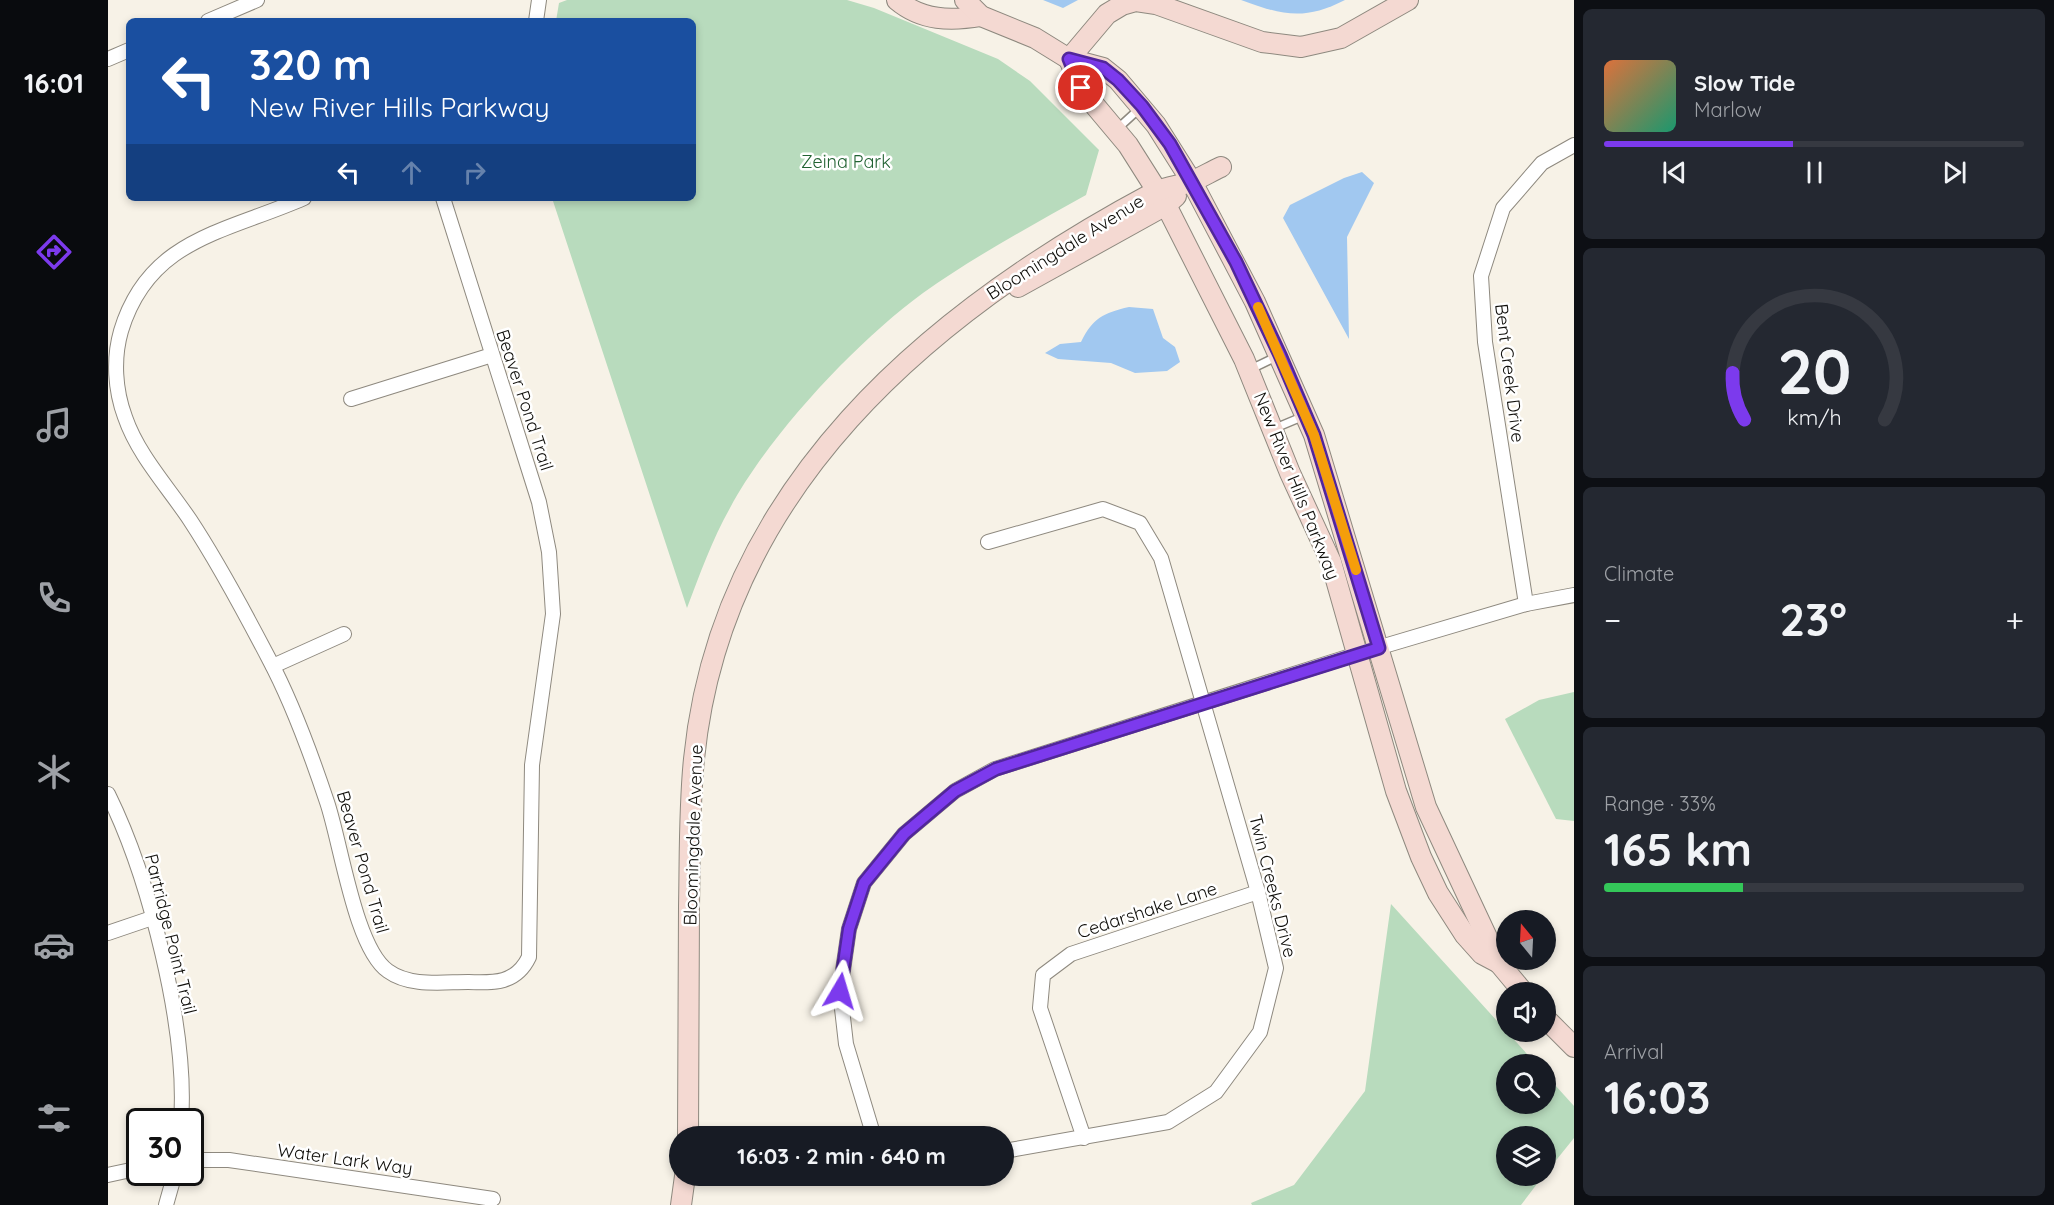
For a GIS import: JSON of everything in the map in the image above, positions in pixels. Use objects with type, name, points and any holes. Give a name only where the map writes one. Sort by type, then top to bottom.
[{"type":"street","points":[[215,18],[257,0]]},
{"type":"street","points":[[536,18],[539,0]]},
{"type":"street","points":[[897,0],[913,10],[938,18],[955,20],[981,16]]},
{"type":"street","points":[[965,0],[981,16]]},
{"type":"street","points":[[1069,59],[1107,14],[1122,5],[1136,1],[1156,4],[1262,42],[1301,47],[1341,38],[1408,0]]},
{"type":"street","name":"New River Hills Parkway","points":[[981,16],[1019,30],[1069,59],[1103,68],[1118,80],[1142,106],[1170,144],[1236,262],[1306,416],[1426,807],[1496,955]]},
{"type":"street","points":[[108,59],[126,51]]},
{"type":"street","name":"New River Hills Parkway","points":[[1069,59],[1081,88],[1116,130],[1162,198],[1249,370],[1293,480],[1324,543],[1396,791],[1421,857],[1438,892],[1465,935],[1482,954],[1496,961]]},
{"type":"street","name":"Bent Creek Drive","points":[[1526,604],[1485,342],[1481,276],[1503,208],[1542,163],[1574,145]]},
{"type":"street","name":"Bloomingdale Avenue","points":[[687,1126],[691,794],[699,723],[717,648],[746,573],[796,484],[858,407],[911,356],[947,327],[1162,198],[1221,167]]},
{"type":"street","name":"Beaver Pond Trail","points":[[296,201],[194,240],[162,262],[150,274],[129,310],[116,354],[119,398],[134,437],[209,550],[273,666],[316,769],[338,837],[365,939],[377,962],[398,977],[411,981],[496,983],[516,975],[529,957],[532,765],[552,635],[552,594],[548,543],[539,502],[444,201]]},
{"type":"street","points":[[351,399],[492,355]]},
{"type":"street","name":"Twin Creeks Drive","points":[[988,542],[1103,509],[1140,523],[1161,558],[1258,892],[1276,968],[1260,1032],[1216,1092],[1168,1122],[1014,1149]]},
{"type":"street","points":[[871,1126],[846,1044],[840,991],[849,929],[864,883],[904,834],[955,791],[996,769],[1204,705],[1358,654],[1526,604],[1574,594]]},
{"type":"street","points":[[273,666],[345,634]]},
{"type":"street","name":"Partridge Point Trail","points":[[108,794],[122,822],[152,918],[172,1000],[181,1062],[182,1108]]},
{"type":"street","name":"Cedarshake Lane","points":[[1084,1138],[1040,1008],[1043,975],[1071,954],[1258,892]]},
{"type":"street","points":[[108,933],[152,918]]},
{"type":"street","name":"New River Hills Parkway","points":[[1506,970],[1515,982]]},
{"type":"street","points":[[1556,1029],[1574,1047]]},
{"type":"street","name":"Water Lark Way","points":[[204,1161],[229,1160],[493,1199]]},
{"type":"street","points":[[108,1175],[126,1171]]},
{"type":"street","points":[[166,1205],[171,1186]]},
{"type":"street","points":[[681,1205],[684,1186]]},
{"type":"lane","points":[[1116,130],[1142,106]]},
{"type":"lane","points":[[1249,370],[1280,355]]},
{"type":"lane","points":[[1273,429],[1306,416]]},
{"type":"green space","name":"Zeina Park","points":[[567,0],[847,0],[874,8],[998,59],[1030,81],[1099,150],[1086,195],[983,254],[923,293],[870,337],[816,392],[767,451],[730,508],[687,608],[553,201],[696,201],[696,18],[556,18],[559,3]]},
{"type":"green space","points":[[1574,692],[1574,821],[1556,819],[1505,719],[1539,700]]},
{"type":"green space","points":[[1391,904],[1496,1020],[1496,1042],[1516,1042],[1527,1054],[1496,1054],[1496,1114],[1556,1114],[1556,1086],[1574,1106],[1574,1138],[1556,1160],[1556,1126],[1496,1126],[1496,1186],[1535,1186],[1521,1205],[1252,1205],[1251,1203],[1294,1185],[1365,1091]]},
{"type":"water","points":[[1043,0],[1078,0],[1063,8]]},
{"type":"water","points":[[1241,0],[1345,0],[1317,11],[1293,14]]},
{"type":"water","points":[[1362,172],[1374,183],[1347,237],[1349,339],[1283,218],[1290,205],[1344,178]]},
{"type":"water","points":[[1129,307],[1153,309],[1163,338],[1175,347],[1180,362],[1167,371],[1135,373],[1111,363],[1058,359],[1045,353],[1060,344],[1081,342],[1090,327],[1100,318]]},
{"type":"slow traffic","points":[[1258,307],[1314,435],[1356,570]]},
{"type":"route","points":[[840,991],[849,929],[864,883],[904,834],[955,791],[996,769],[1379,648],[1314,435],[1280,355],[1236,262],[1170,144],[1142,106],[1118,80],[1103,68],[1069,59],[1081,88]]}]
